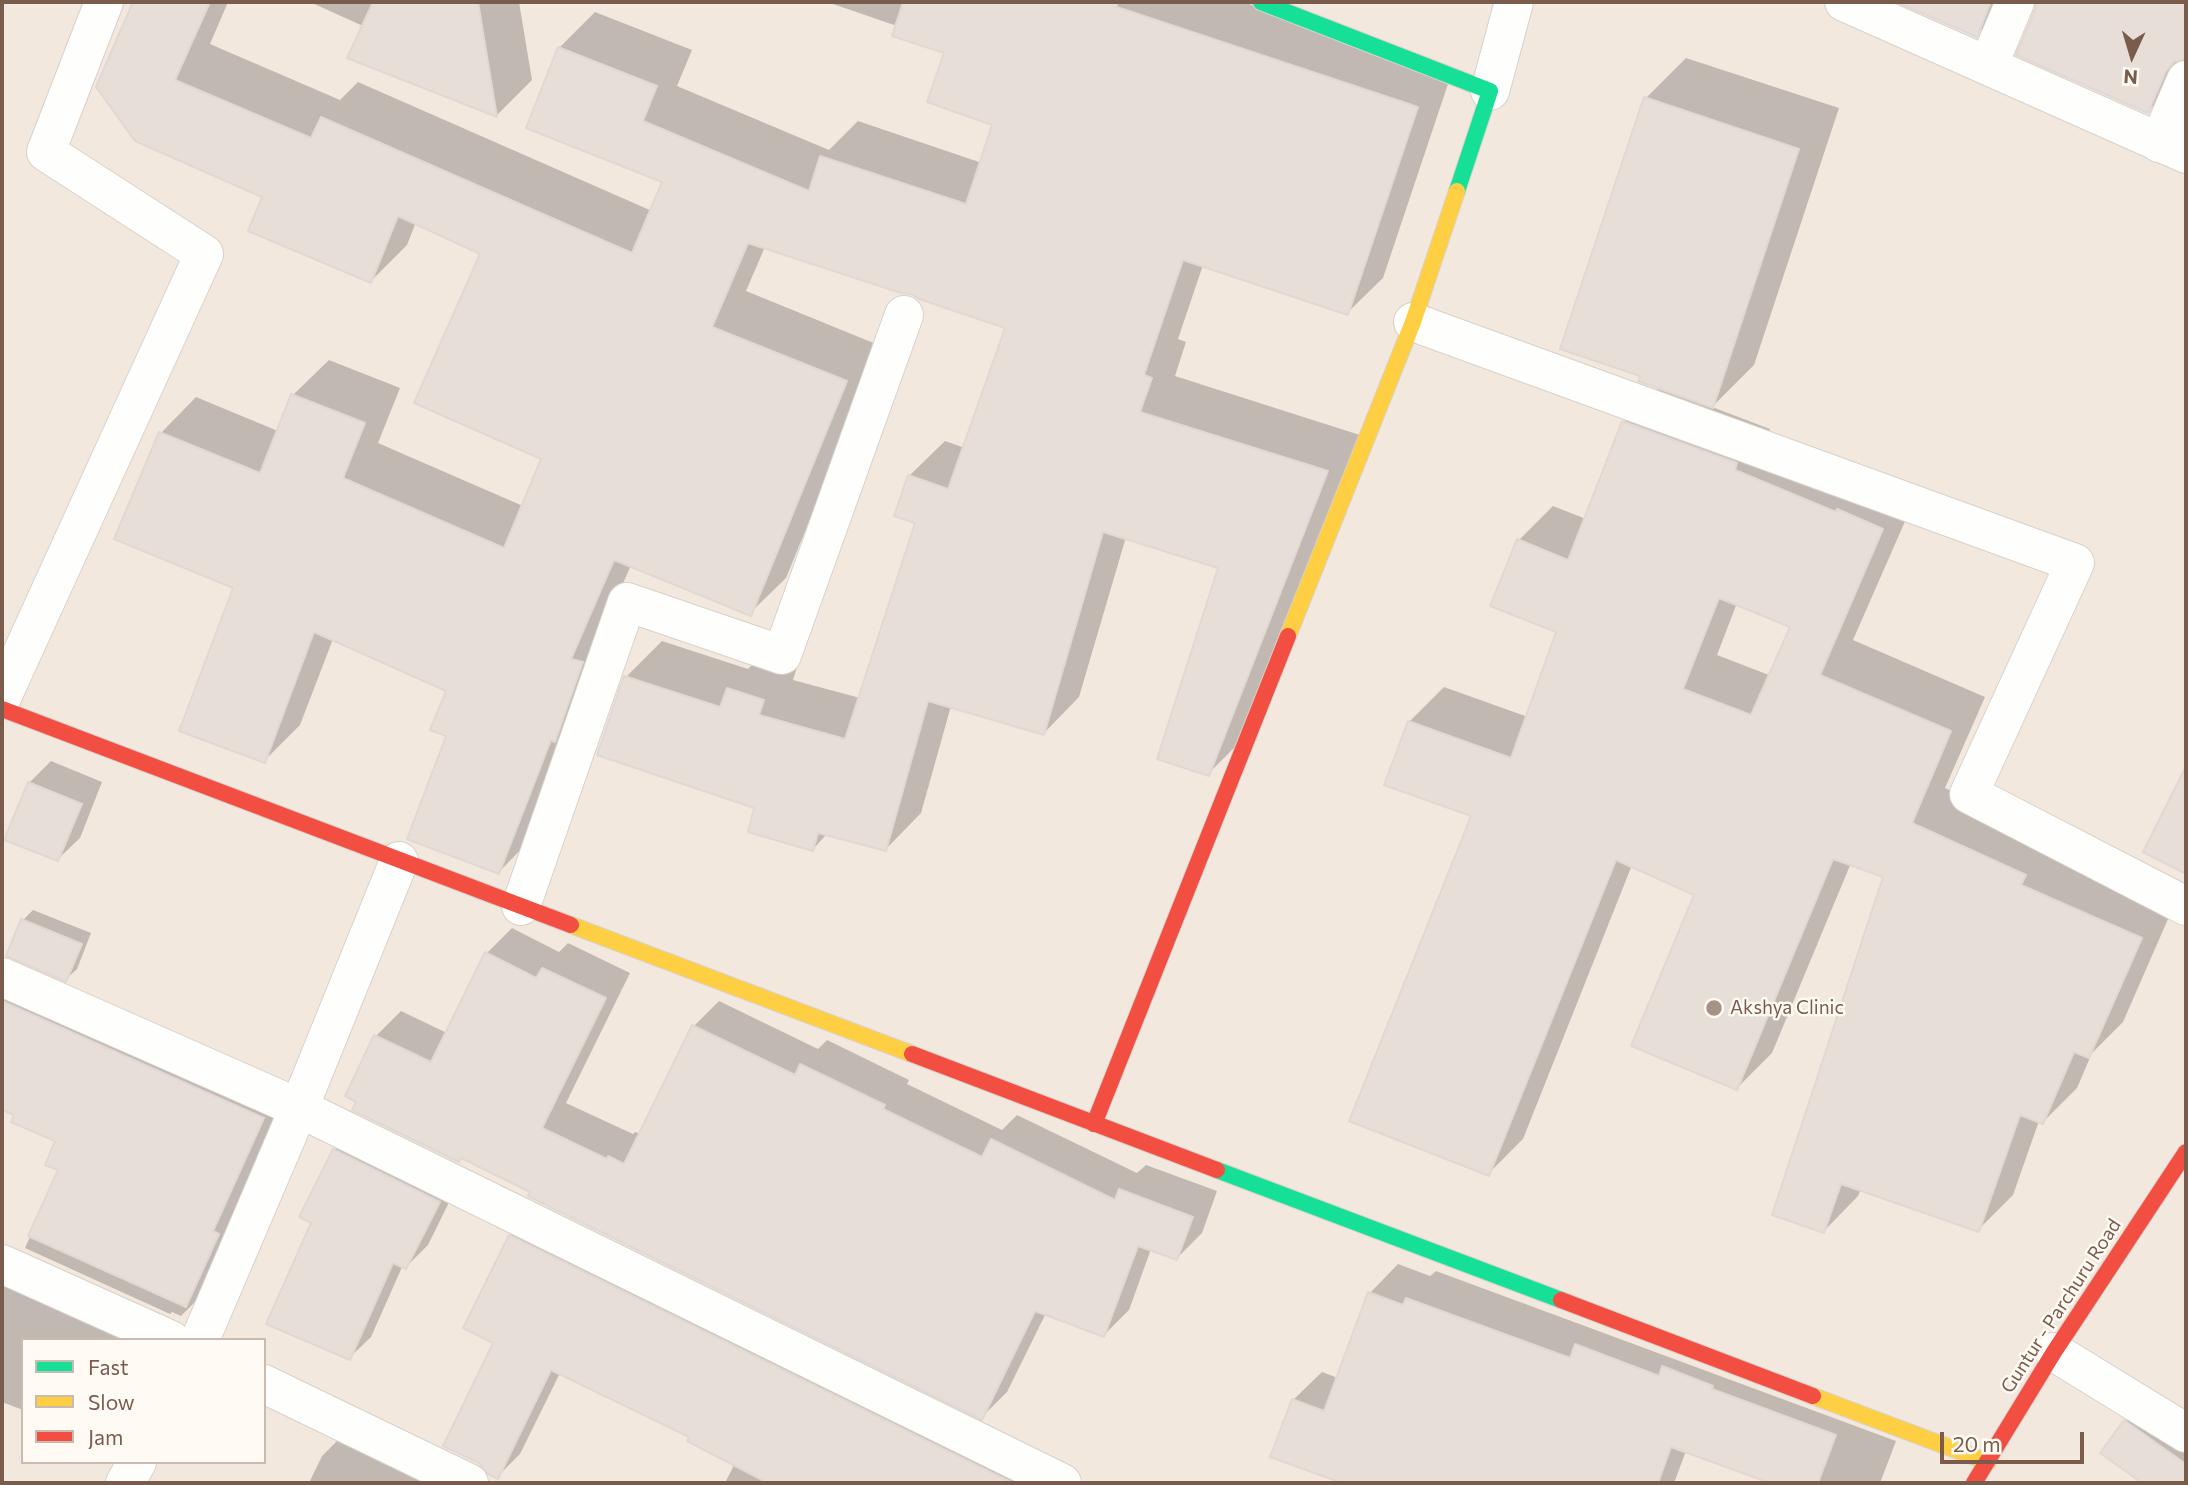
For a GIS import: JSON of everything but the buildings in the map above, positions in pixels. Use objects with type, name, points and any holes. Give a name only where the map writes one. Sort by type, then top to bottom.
[{"type":"street","points":[[2,697],[204,254],[46,152],[104,2]]},
{"type":"street","points":[[1261,2],[1490,91]]},
{"type":"street","points":[[1094,1124],[1413,321],[1490,91],[1514,2]]},
{"type":"street","points":[[1844,2],[2172,148],[2186,80]]},
{"type":"street","points":[[1988,66],[2015,2]]},
{"type":"street","points":[[521,906],[627,602],[782,655],[904,315]]},
{"type":"street","points":[[1413,321],[2075,563],[1969,794],[2186,906]]},
{"type":"street","points":[[2,709],[1988,1462]]},
{"type":"street","points":[[201,1338],[299,1108],[399,860]]},
{"type":"street","points":[[2,977],[299,1108],[1062,1483]]},
{"type":"street","name":"Guntur - Parchuru Road","points":[[1975,1483],[2054,1352],[2186,1152]]},
{"type":"street","points":[[3,1267],[166,1338]]},
{"type":"street","points":[[2054,1352],[2186,1433]]},
{"type":"street","points":[[266,1385],[469,1483]]},
{"type":"street","points":[[125,1483],[135,1464]]},
{"type":"shaded area","points":[[2,2],[2186,2],[2186,1483],[2,1483]]},
{"type":"traffic: fast","points":[[1261,2],[1490,91],[1457,191]]},
{"type":"traffic: fast","points":[[1217,1170],[1561,1300]]},
{"type":"traffic: slow","points":[[1288,636],[1413,322],[1457,191]]},
{"type":"traffic: slow","points":[[571,925],[912,1054]]},
{"type":"traffic: slow","points":[[1813,1396],[1988,1462]]},
{"type":"traffic: jam","points":[[1094,1124],[1288,636]]},
{"type":"traffic: jam","points":[[2,709],[571,925]]},
{"type":"traffic: jam","points":[[912,1054],[1217,1170]]},
{"type":"traffic: jam","points":[[1974,1483],[2054,1352],[2186,1152]]},
{"type":"traffic: jam","points":[[1561,1300],[1813,1396]]},
{"type":"place","name":"Akshya Clinic","points":[[1714,1008]]}]
